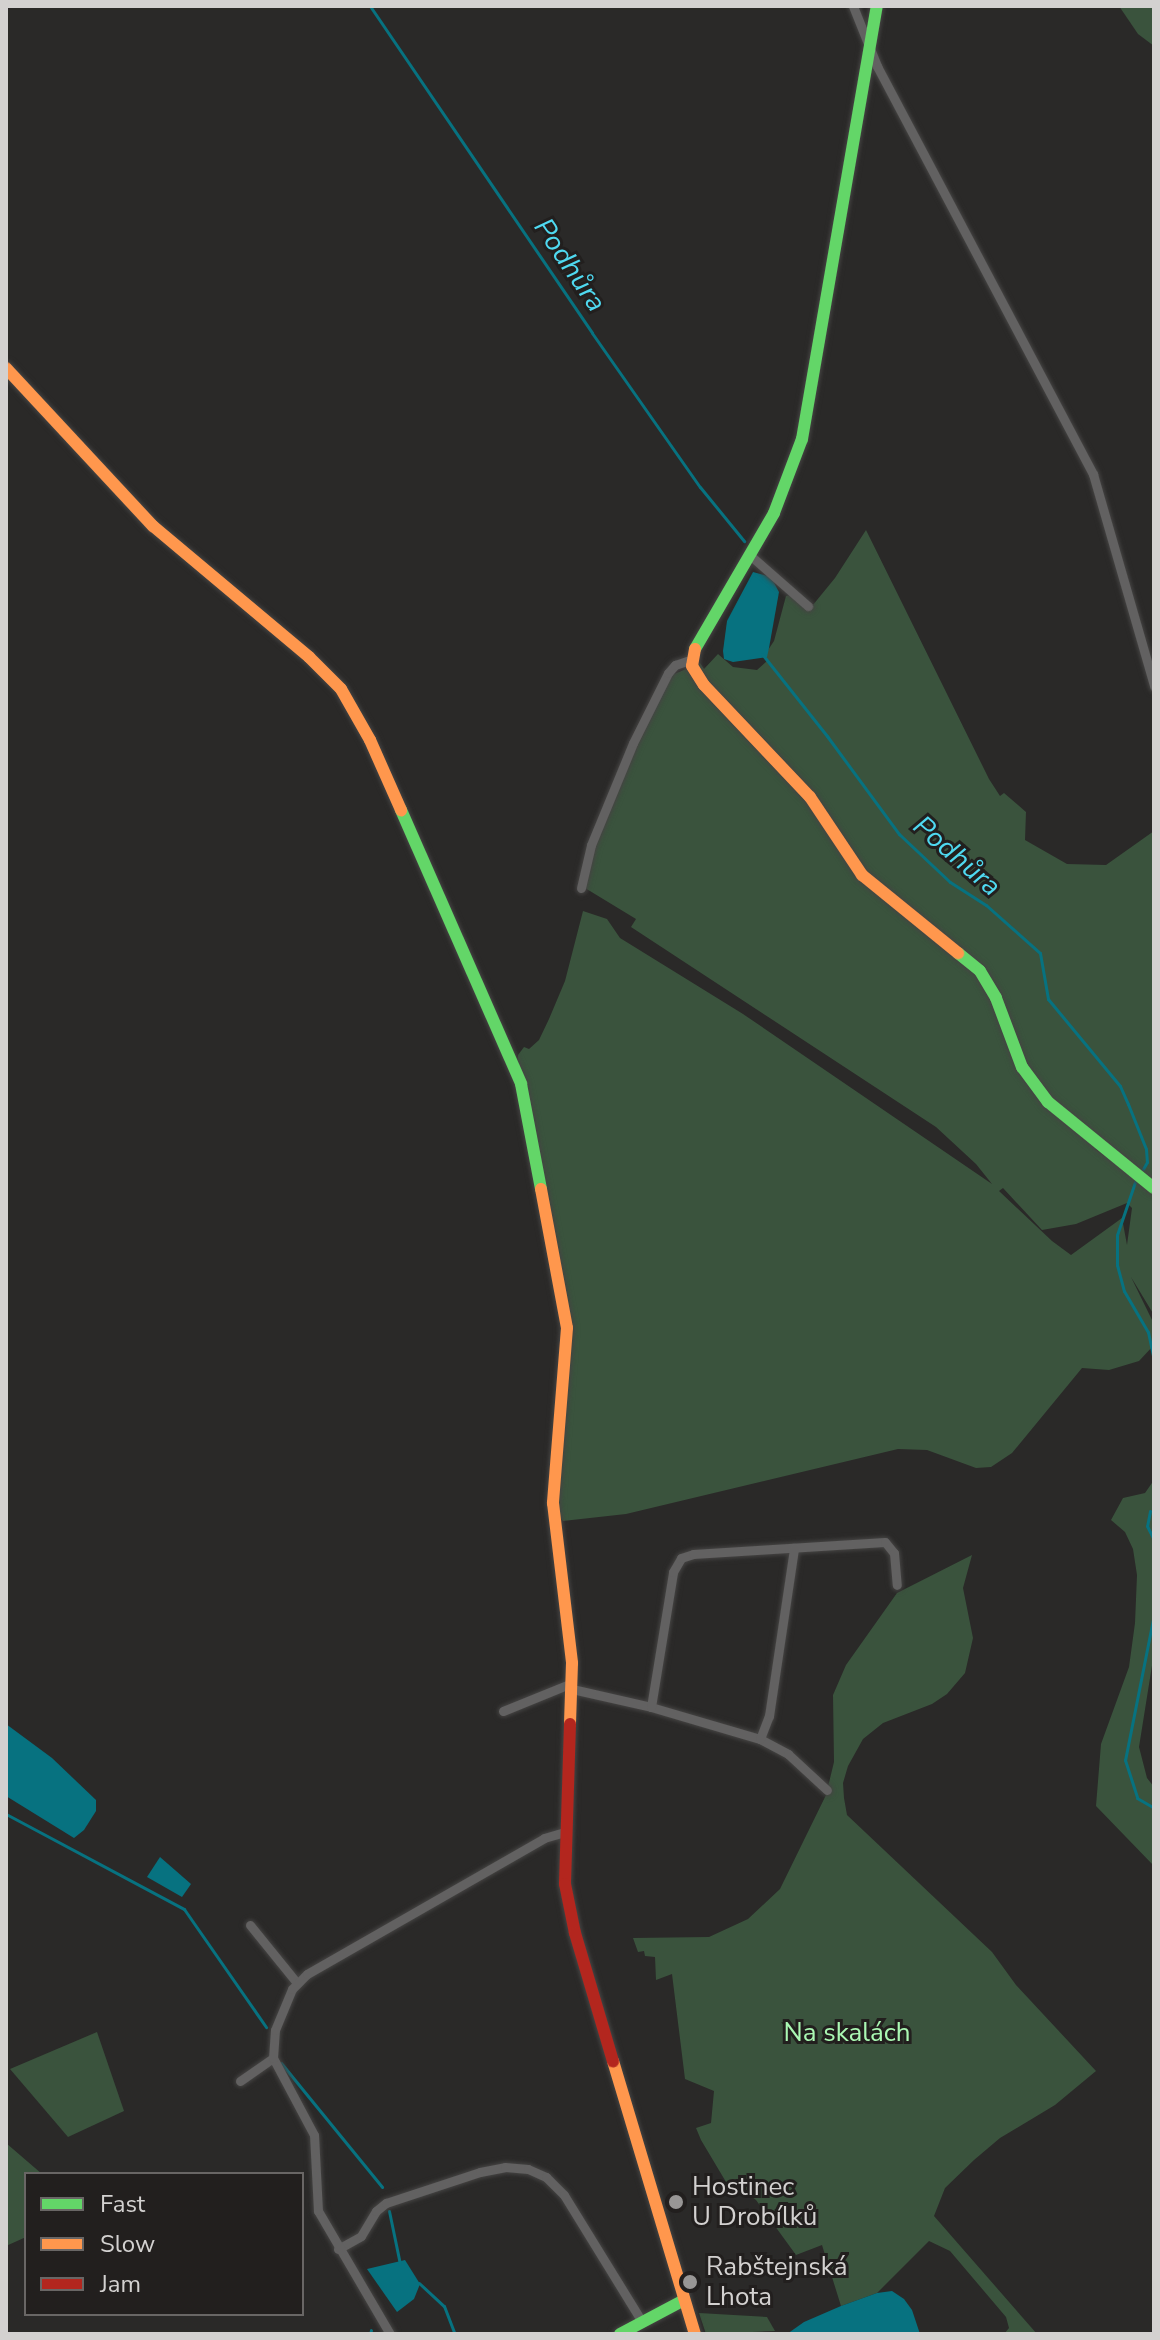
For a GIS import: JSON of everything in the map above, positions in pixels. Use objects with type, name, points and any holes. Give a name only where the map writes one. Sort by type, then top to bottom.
[{"type":"main road","points":[[877,6],[808,419],[784,490],[751,556],[696,644],[692,659],[694,672],[827,819],[862,875],[980,971],[996,998],[1022,1067],[1048,1102],[1154,1188]]},
{"type":"main road","points":[[6,368],[153,526],[309,657],[341,689],[370,740],[497,1022],[526,1102],[567,1328],[553,1503],[572,1686],[564,1870],[571,1916],[695,2334]]},
{"type":"main road","points":[[620,2334],[641,2320],[684,2300]]},
{"type":"street","points":[[853,6],[869,50],[1093,474],[1154,686]]},
{"type":"street","points":[[751,556],[808,606]]},
{"type":"street","points":[[581,888],[591,845],[633,743],[668,673],[675,665],[692,659]]},
{"type":"street","points":[[651,1707],[677,1561],[693,1554],[885,1542],[894,1553],[897,1585]]},
{"type":"street","points":[[760,1739],[769,1716],[794,1548]]},
{"type":"street","points":[[503,1711],[572,1686],[760,1739],[788,1754],[827,1790]]},
{"type":"street","points":[[390,2334],[338,2249],[316,2202],[316,2152],[312,2127],[273,2058],[275,2030],[297,1983],[391,1924],[544,1838],[565,1832]]},
{"type":"street","points":[[250,1925],[297,1983]]},
{"type":"street","points":[[240,2081],[273,2058]]},
{"type":"street","points":[[338,2249],[368,2230],[376,2211],[386,2203],[480,2172],[505,2167],[528,2169],[546,2177],[564,2195],[641,2320]]},
{"type":"green space","points":[[1119,6],[1154,6],[1154,46],[1138,34]]},
{"type":"green space","points":[[866,530],[989,779],[1000,796],[1004,793],[1026,812],[1025,840],[1067,864],[1106,865],[1154,831],[1154,1183],[1102,1140],[1095,1149],[1154,1193],[1154,1315],[1131,1277],[1154,1324],[1154,1345],[1139,1361],[1109,1370],[1082,1368],[1012,1453],[991,1467],[976,1468],[927,1450],[898,1449],[626,1514],[563,1521],[557,1514],[566,1317],[517,1069],[518,1055],[524,1047],[529,1049],[539,1040],[565,981],[583,911],[607,919],[620,938],[743,1014],[992,1184],[976,1164],[936,1127],[631,927],[636,919],[585,888],[594,849],[636,743],[672,675],[700,663],[704,669],[718,654],[733,667],[757,670],[767,661],[764,656],[774,641],[786,596],[791,595],[808,611],[835,578]],"holes":[[[1003,1188],[1042,1230],[1076,1224],[1127,1203],[1132,1208],[1127,1245],[1122,1218],[1071,1255],[1052,1241],[999,1191]]]},
{"type":"green space","points":[[1154,1480],[1154,1653],[1139,1747],[1147,1778],[1154,1787],[1154,1866],[1096,1806],[1101,1744],[1129,1667],[1135,1623],[1137,1575],[1133,1549],[1125,1532],[1111,1520],[1123,1498],[1145,1493]]},
{"type":"green space","name":"Na skalách","points":[[972,1555],[963,1588],[973,1638],[965,1673],[947,1694],[932,1704],[883,1723],[863,1739],[848,1766],[843,1783],[844,1798],[847,1815],[992,1952],[1016,1985],[1096,2071],[1055,2105],[1000,2138],[974,2160],[945,2188],[934,2216],[1037,2334],[1004,2334],[1009,2328],[1006,2317],[950,2251],[929,2241],[877,2293],[841,2306],[822,2245],[796,2255],[756,2200],[734,2183],[729,2187],[701,2140],[696,2128],[711,2123],[714,2091],[685,2079],[672,1974],[656,1980],[655,1957],[645,1956],[644,1951],[638,1952],[633,1938],[709,1937],[748,1919],[780,1889],[826,1795],[834,1762],[833,1695],[846,1665],[897,1593]]},
{"type":"green space","points":[[97,2032],[124,2111],[68,2137],[10,2069]]},
{"type":"green space","points":[[6,2143],[40,2172],[24,2172],[24,2238],[6,2246]]},
{"type":"green space","points":[[699,2313],[767,2317],[775,2331],[706,2334]]},
{"type":"water","points":[[753,572],[771,577],[779,592],[767,657],[733,662],[724,659],[727,621]]},
{"type":"water","points":[[6,1724],[52,1758],[96,1800],[96,1811],[84,1830],[74,1838],[6,1796]]},
{"type":"water","points":[[160,1857],[191,1884],[182,1897],[147,1877]]},
{"type":"water","points":[[405,2260],[420,2284],[414,2299],[397,2312],[367,2269]]},
{"type":"water","points":[[892,2291],[904,2299],[912,2310],[920,2334],[787,2334],[804,2322],[841,2306]]},
{"type":"waterway","name":"Podhůra","points":[[370,6],[592,333],[700,487],[744,541]]},
{"type":"waterway","name":"Podhůra","points":[[762,654],[899,834],[950,882],[986,905],[1040,953],[1048,999],[1120,1086],[1146,1149],[1147,1162],[1143,1169]]},
{"type":"waterway","name":"Podhůra","points":[[1135,1182],[1117,1235],[1117,1265],[1124,1291],[1148,1332],[1154,1361]]},
{"type":"waterway","name":"Podhůra","points":[[1150,1511],[1147,1526],[1154,1540]]},
{"type":"waterway","name":"Podhůra","points":[[1154,1614],[1125,1760],[1137,1798],[1154,1808]]},
{"type":"waterway","points":[[6,1814],[184,1909],[266,2027]]},
{"type":"waterway","points":[[281,2063],[382,2187]]},
{"type":"waterway","points":[[389,2211],[400,2264]]},
{"type":"waterway","points":[[419,2283],[444,2306],[455,2334]]},
{"type":"waterway","points":[[370,2334],[371,2330]]},
{"type":"traffic: fast","points":[[695,649],[774,513],[802,439],[877,6]]},
{"type":"traffic: fast","points":[[401,810],[521,1084],[541,1189]]},
{"type":"traffic: fast","points":[[958,953],[980,971],[996,998],[1022,1067],[1048,1102],[1154,1188]]},
{"type":"traffic: fast","points":[[620,2334],[684,2300]]},
{"type":"traffic: slow","points":[[6,368],[153,526],[309,657],[341,689],[370,740],[401,810]]},
{"type":"traffic: slow","points":[[695,649],[692,666],[704,685],[810,797],[862,875],[958,953]]},
{"type":"traffic: slow","points":[[541,1189],[567,1328],[553,1503],[572,1663],[570,1724]]},
{"type":"traffic: slow","points":[[613,2061],[695,2334]]},
{"type":"traffic: jam","points":[[570,1724],[565,1884],[575,1933],[613,2061]]},
{"type":"place","name":"Hostinec U Drobílků","points":[[676,2202]]},
{"type":"place","name":"Rabštejnská Lhota","points":[[690,2282]]}]
